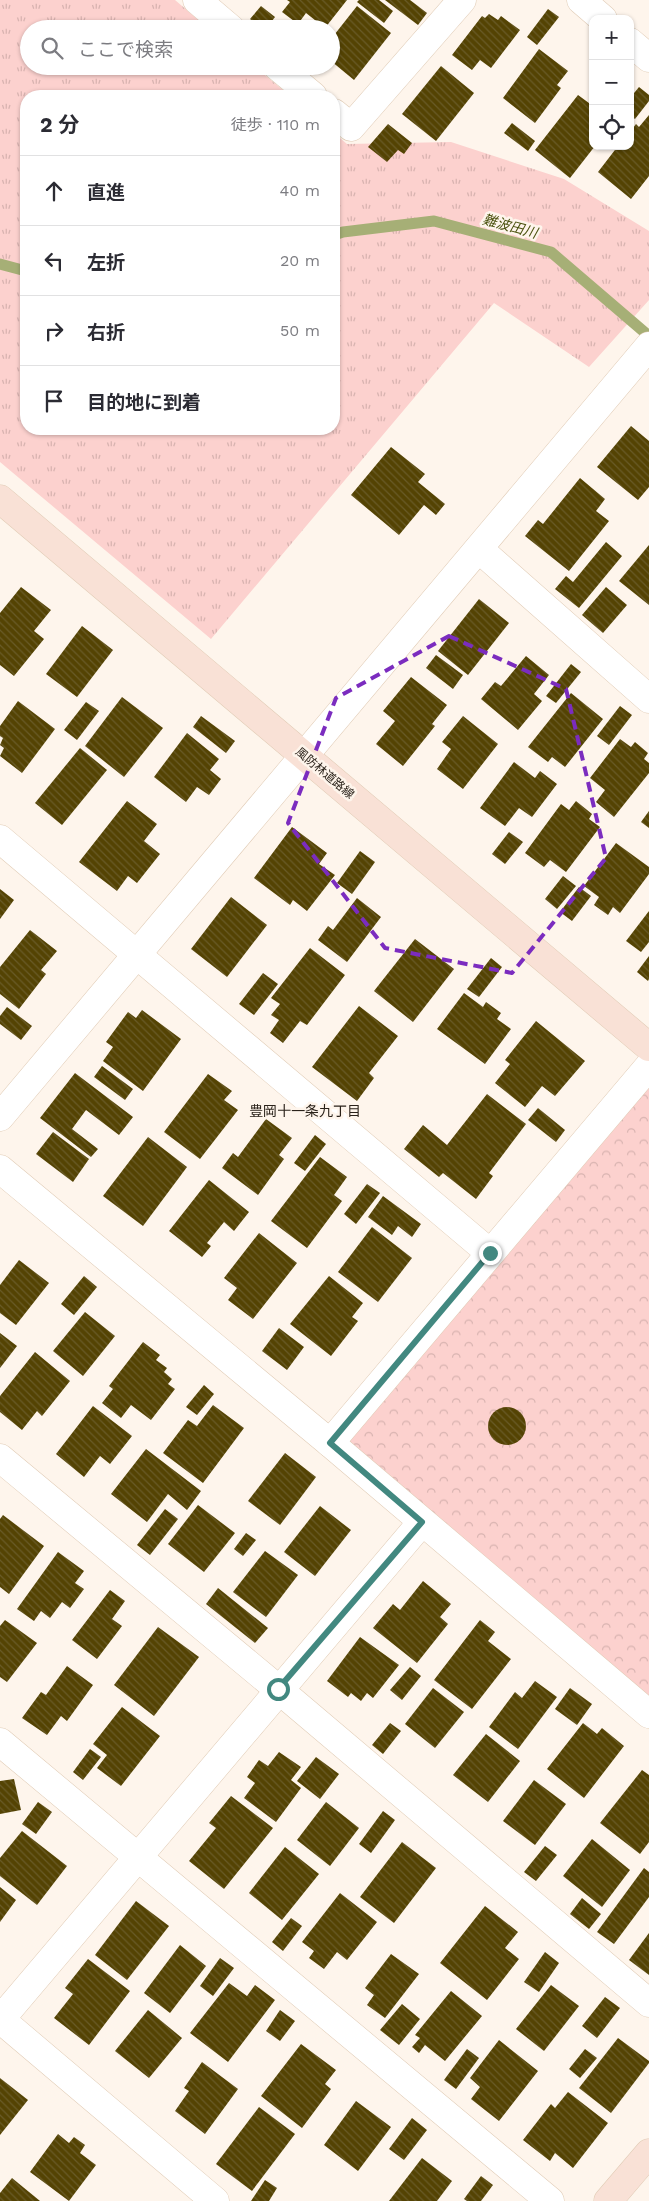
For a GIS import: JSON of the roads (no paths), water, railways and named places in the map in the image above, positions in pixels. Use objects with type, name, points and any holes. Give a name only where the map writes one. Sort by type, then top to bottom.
[{"type":"street","points":[[197,0],[221,20]]},
{"type":"street","points":[[340,118],[350,127],[462,0]]},
{"type":"street","points":[[581,0],[598,15]]},
{"type":"street","points":[[634,45],[649,58]]},
{"type":"street","points":[[288,75],[306,90]]},
{"type":"street","points":[[0,1117],[641,356]]},
{"type":"street","name":"風防林道路線","points":[[0,499],[649,1047]]},
{"type":"street","points":[[479,549],[649,699]]},
{"type":"street","points":[[0,839],[490,1253]]},
{"type":"street","points":[[330,1443],[649,1066]]},
{"type":"street","points":[[0,1169],[330,1443],[649,1714]]},
{"type":"street","points":[[0,1458],[278,1689],[649,2003]]},
{"type":"street","points":[[215,2201],[0,2019],[278,1689],[422,1522]]},
{"type":"street","points":[[0,1742],[136,1858],[550,2201]]},
{"type":"street","points":[[608,2201],[649,2152]]},
{"type":"waterway","name":"難波田川","points":[[340,233],[434,221],[551,252],[649,336]]},
{"type":"waterway","name":"難波田川","points":[[0,264],[20,269]]},
{"type":"district","name":"豊岡十一条九丁目","points":[[305,1111]]}]
